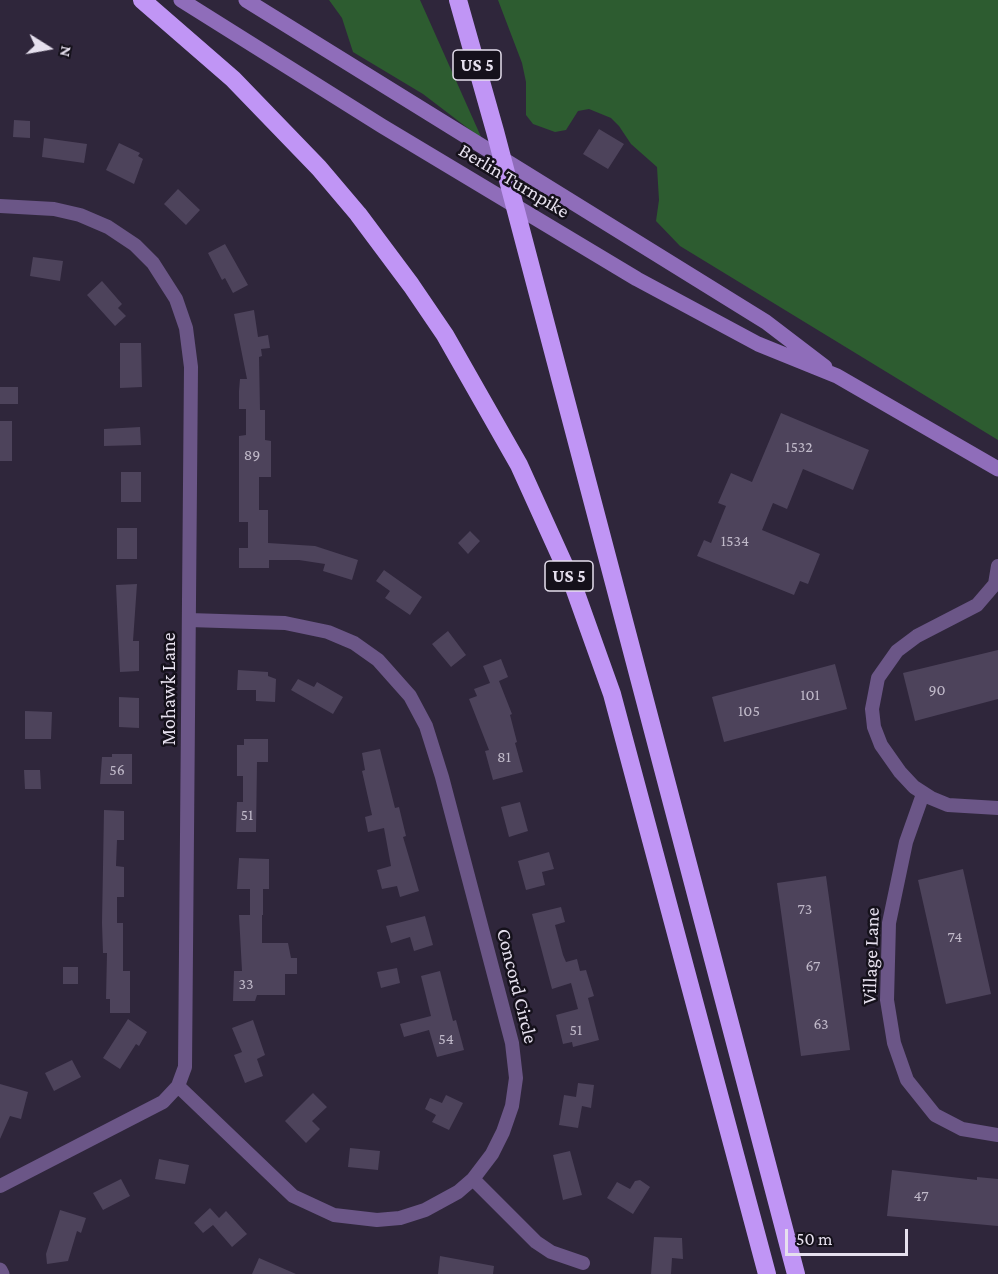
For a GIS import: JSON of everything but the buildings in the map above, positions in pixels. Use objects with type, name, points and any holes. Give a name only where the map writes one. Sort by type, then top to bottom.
[{"type":"highway","name":"US 5","points":[[142,0],[188,37],[247,92],[319,168],[357,214],[445,335],[491,412],[532,492],[583,610],[612,694],[767,1274]]},
{"type":"highway","name":"US 5","points":[[458,0],[525,243],[796,1274]]},
{"type":"main road","name":"Berlin Turnpike","points":[[181,0],[392,132],[637,279],[758,344],[837,376]]},
{"type":"main road","name":"Berlin Turnpike","points":[[246,0],[766,322],[837,376],[998,469]]},
{"type":"street","name":"Mohawk Lane","points":[[0,206],[61,211],[108,227],[135,245],[153,263],[176,299],[186,328],[191,367],[185,1060],[178,1086]]},
{"type":"street","points":[[998,566],[997,583],[969,610],[905,644],[890,660],[874,688],[872,709],[877,736],[900,772],[923,794],[948,805],[998,808]]},
{"type":"street","name":"Concord Circle","points":[[178,1086],[283,1188],[304,1202],[334,1215],[364,1220],[400,1218],[441,1201],[473,1179],[492,1154],[508,1118],[514,1092],[515,1060],[442,777],[422,716],[410,696],[385,666],[366,651],[344,639],[297,625],[189,620]]},
{"type":"street","name":"Village Lane","points":[[923,794],[906,842],[890,923],[887,983],[894,1043],[907,1080],[934,1115],[962,1129],[998,1135]]},
{"type":"street","points":[[0,1186],[154,1107],[171,1095],[178,1086]]},
{"type":"street","points":[[473,1179],[536,1242],[551,1252],[583,1263]]},
{"type":"green space","points":[[329,0],[420,0],[482,139],[423,94],[353,52],[342,18]]},
{"type":"green space","points":[[498,0],[998,0],[998,440],[680,246],[656,221],[659,200],[657,167],[631,144],[611,118],[589,109],[578,111],[566,130],[555,132],[533,124],[526,115],[526,82],[522,63]]}]
